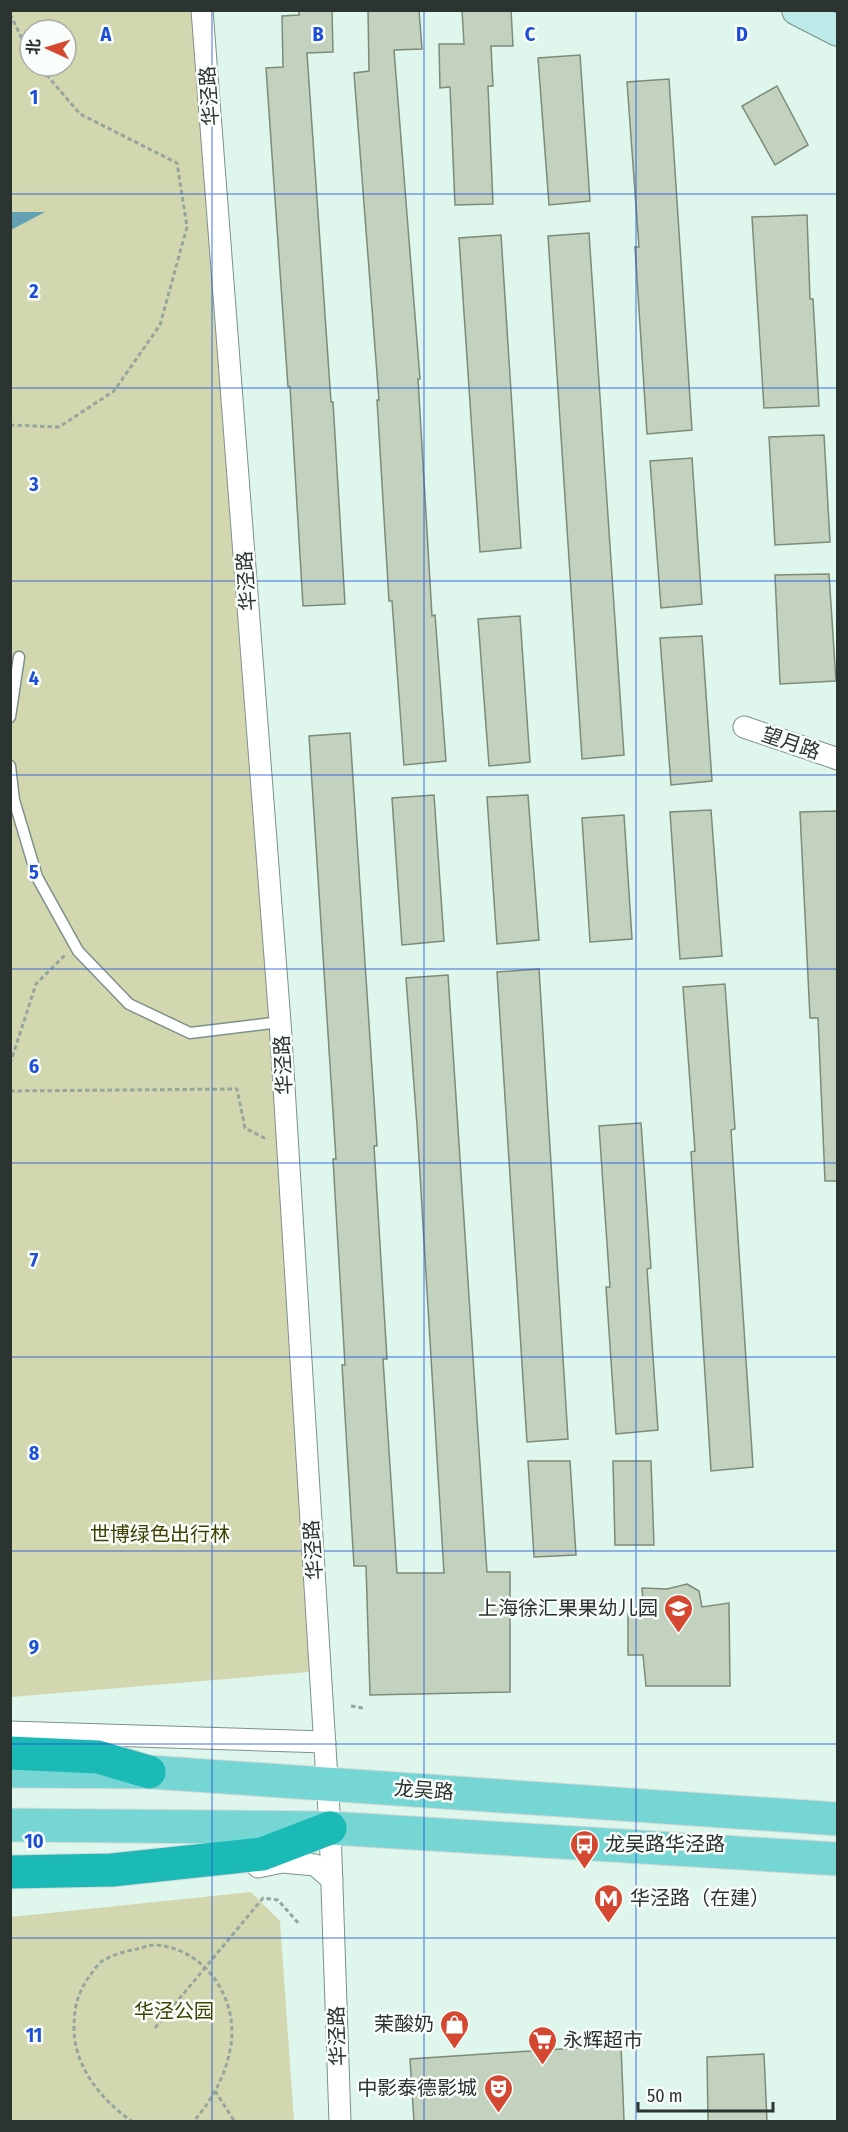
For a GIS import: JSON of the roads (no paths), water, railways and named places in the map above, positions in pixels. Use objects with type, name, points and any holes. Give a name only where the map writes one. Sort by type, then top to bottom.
[{"type":"highway","points":[[10,1753],[98,1757],[149,1772]]},
{"type":"highway","points":[[10,1872],[122,1869],[262,1854],[330,1828]]},
{"type":"main road","points":[[797,10],[837,31]]},
{"type":"main road","name":"龙吴路","points":[[10,1772],[149,1772],[837,1819]]},
{"type":"main road","points":[[10,1824],[330,1828],[837,1859]]},
{"type":"street","name":"华泾路","points":[[202,10],[280,1022],[330,1828],[340,2121]]},
{"type":"street","name":"望月路","points":[[744,727],[837,759]]},
{"type":"street","points":[[10,1732],[325,1742]]},
{"type":"street","points":[[10,1887],[243,1870],[282,1862],[315,1865],[332,1880]]},
{"type":"lane","points":[[10,717],[19,657]]},
{"type":"lane","points":[[10,766],[14,800],[37,877],[75,945],[129,1004],[190,1033],[280,1022]]},
{"type":"water","points":[[11,212],[45,212],[11,230]]},
{"type":"place","name":"上海徐汇果果幼儿园","points":[[679,1634]]},
{"type":"place","name":"龙吴路华泾路","points":[[584,1870]]},
{"type":"place","name":"华泾路（在建）","points":[[609,1924]]},
{"type":"place","name":"茉酸奶","points":[[455,2050]]},
{"type":"place","name":"永辉超市","points":[[542,2066]]},
{"type":"place","name":"中影泰德影城","points":[[498,2114]]},
{"type":"park label","name":"世博绿色出行林","points":[[160,1534]]},
{"type":"park label","name":"华泾公园","points":[[174,2011]]}]
